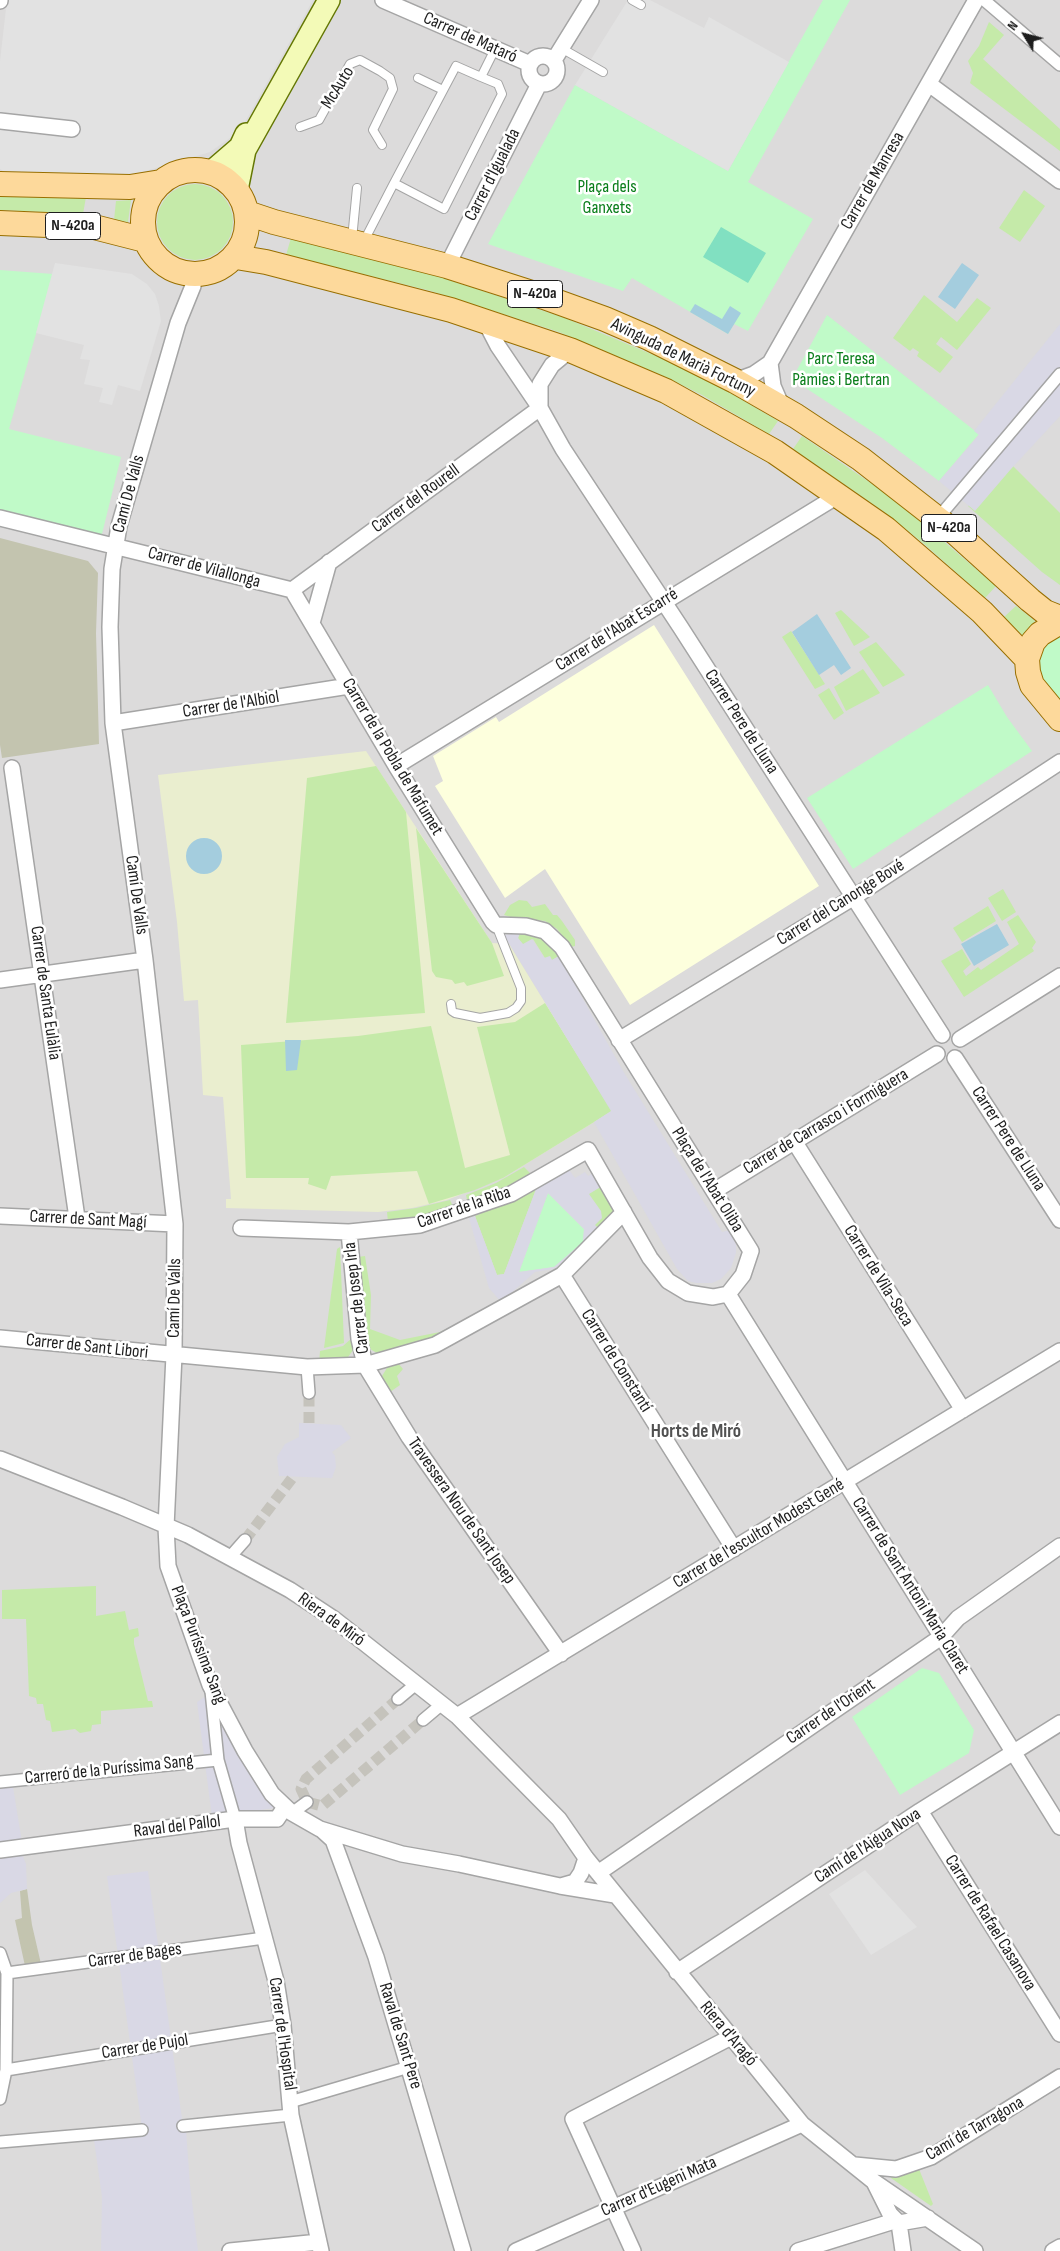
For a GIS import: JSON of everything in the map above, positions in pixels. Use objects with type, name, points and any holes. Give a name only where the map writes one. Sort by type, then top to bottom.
[{"type":"main road","points":[[237,190],[243,148],[319,0]]},
{"type":"main road","points":[[211,172],[243,148],[329,0]]},
{"type":"main road","points":[[0,184],[130,187],[161,182],[185,170],[211,172],[227,180],[237,190],[247,213],[244,242],[236,257],[219,269],[194,275],[174,270],[164,265],[153,254],[145,240],[142,225],[147,200],[161,182]]},
{"type":"main road","name":"Avinguda de Marià Fortuny","points":[[247,213],[274,222],[447,266],[544,297],[605,319],[734,381],[861,459],[938,518],[1030,600],[1046,612],[1060,618]]},
{"type":"main road","name":"N-420a","points":[[0,223],[94,227],[145,240]]},
{"type":"main road","name":"N-420a","points":[[236,257],[266,262],[392,294],[485,321],[570,350],[658,388],[717,418],[775,452],[886,529],[982,612],[1027,660]]},
{"type":"main road","points":[[1060,622],[1040,634],[1033,642],[1027,660],[1032,685],[1060,719]]},
{"type":"street","name":"Carrer de Mataró","points":[[383,0],[530,64]]},
{"type":"street","points":[[557,54],[541,56],[530,64],[529,74],[539,84],[548,84],[556,78],[558,68],[557,54],[591,0]]},
{"type":"street","name":"Carrer de Manresa","points":[[734,381],[754,374],[770,363],[976,0]]},
{"type":"street","points":[[984,0],[1060,65]]},
{"type":"street","name":"Carrer d'Igualada","points":[[447,266],[539,84]]},
{"type":"street","points":[[929,84],[1060,181]]},
{"type":"street","points":[[0,121],[72,129]]},
{"type":"street","name":"Camí De Valls","points":[[166,1526],[174,1355],[176,1224],[145,960],[113,723],[110,627],[112,569],[119,526],[175,332],[192,286],[194,275]]},
{"type":"street","name":"Carrer Pere de Lluna","points":[[485,321],[498,346],[540,408],[563,449],[664,601],[942,1036]]},
{"type":"street","points":[[540,408],[540,384],[552,365],[570,350]]},
{"type":"street","points":[[770,363],[773,386],[784,410]]},
{"type":"street","points":[[938,518],[1060,374]]},
{"type":"street","name":"Carrer del Rourell","points":[[292,590],[540,408]]},
{"type":"street","name":"Carrer de l'Abat Escarré","points":[[396,766],[839,495]]},
{"type":"street","name":"Carrer de Vilallonga","points":[[0,518],[292,590]]},
{"type":"street","points":[[312,623],[329,562]]},
{"type":"street","name":"Carrer de la Pobla de Mafumet","points":[[292,590],[396,766],[495,924]]},
{"type":"street","name":"Carrer de l'Albiol","points":[[113,723],[349,686]]},
{"type":"street","name":"Carrer del Canonge Bové","points":[[619,1040],[854,897],[1060,762]]},
{"type":"street","name":"Carrer de Santa Eulàlia","points":[[12,768],[78,1218]]},
{"type":"street","name":"Plaça de l'Abat Oliba","points":[[495,924],[526,926],[545,931],[554,938],[619,1040],[751,1251],[743,1275],[728,1294]]},
{"type":"street","points":[[0,980],[145,960]]},
{"type":"street","points":[[960,1039],[1060,976]]},
{"type":"street","points":[[950,1033],[960,1039],[962,1049],[955,1058],[945,1059],[938,1054],[936,1044],[942,1036],[950,1033]]},
{"type":"street","name":"Carrer de Carrasco i Formiguera","points":[[714,1191],[938,1054]]},
{"type":"street","name":"Carrer Pere de Lluna","points":[[955,1058],[1060,1220]]},
{"type":"street","name":"Carrer de Vila-Seca","points":[[794,1141],[963,1410]]},
{"type":"street","name":"Carrer de la Riba","points":[[241,1228],[349,1232],[420,1225],[511,1194],[588,1150],[624,1212]]},
{"type":"street","points":[[624,1212],[650,1258],[668,1281],[688,1293],[713,1297],[728,1294]]},
{"type":"street","name":"Carrer de Sant Libori","points":[[0,1338],[308,1367],[365,1365],[435,1346],[562,1275],[624,1212]]},
{"type":"street","name":"Carrer de Sant Magí","points":[[0,1216],[78,1218],[176,1224]]},
{"type":"street","name":"Carrer de Josep Irla","points":[[349,1232],[359,1339],[365,1365]]},
{"type":"street","name":"Carrer de Constantí","points":[[562,1275],[734,1549]]},
{"type":"street","name":"Carrer de Sant Antoni Maria Claret","points":[[728,1294],[1060,1827]]},
{"type":"street","name":"Carrer de l'escultor Modest Gené","points":[[457,1716],[1060,1351]]},
{"type":"street","name":"Travessera Nou de Sant Josep","points":[[365,1365],[409,1437],[561,1654]]},
{"type":"street","points":[[308,1367],[309,1393]]},
{"type":"street","name":"Riera de Miró","points":[[0,1459],[188,1535],[290,1590],[334,1619],[457,1716],[559,1819],[598,1872]]},
{"type":"street","name":"Plaça Puríssima Sang","points":[[166,1526],[168,1566],[210,1685],[245,1751],[272,1794],[288,1810]]},
{"type":"street","points":[[230,1557],[245,1540]]},
{"type":"street","name":"Carrer de l'Orient","points":[[598,1872],[941,1637],[958,1618],[1060,1546]]},
{"type":"street","points":[[398,1699],[416,1684]]},
{"type":"street","points":[[210,1685],[218,1760],[235,1819]]},
{"type":"street","points":[[423,1720],[442,1704]]},
{"type":"street","name":"Camí de l'Aigua Nova","points":[[677,1972],[920,1811],[1060,1723]]},
{"type":"street","name":"Carreró de la Puríssima Sang","points":[[0,1782],[218,1760]]},
{"type":"street","points":[[288,1810],[307,1802]]},
{"type":"street","points":[[288,1810],[320,1829],[402,1854],[460,1864],[560,1886],[615,1895]]},
{"type":"street","name":"Raval del Pallol","points":[[0,1850],[235,1819],[277,1819],[288,1810]]},
{"type":"street","name":"Carrer de Rafael Casanova","points":[[920,1811],[1060,2034]]},
{"type":"street","name":"Carrer de l'Hospital","points":[[235,1819],[239,1843],[276,1981],[283,2025],[291,2108],[320,2247]]},
{"type":"street","name":"Raval de Sant Pere","points":[[320,1829],[333,1840],[376,1957],[463,2251]]},
{"type":"street","points":[[560,1886],[575,1882],[581,1873],[586,1858]]},
{"type":"street","name":"Riera d'Aragó","points":[[598,1872],[677,1972],[802,2124],[873,2181],[975,2251]]},
{"type":"street","name":"Carrer de Bages","points":[[6,1973],[264,1938]]},
{"type":"street","points":[[0,1953],[6,1973],[6,2070],[0,2099]]},
{"type":"street","name":"Carrer de Pujol","points":[[6,2070],[283,2025]]},
{"type":"street","points":[[633,2251],[572,2119],[731,2037]]},
{"type":"street","points":[[183,2126],[291,2108],[409,2067]]},
{"type":"street","name":"Camí de Tarragona","points":[[855,2165],[896,2169],[931,2157],[1060,2077]]},
{"type":"street","name":"Carrer d'Eugeni Mata","points":[[516,2251],[802,2124]]},
{"type":"street","points":[[0,2142],[142,2130]]},
{"type":"street","name":"Riera d'Aragó","points":[[873,2181],[890,2214],[899,2223]]},
{"type":"street","points":[[800,2251],[891,2222],[899,2223],[928,2218]]},
{"type":"street","points":[[899,2223],[903,2251]]},
{"type":"street","points":[[230,2251],[320,2247]]},
{"type":"street","points":[[1053,2251],[1060,2247]]},
{"type":"lane","points":[[632,0],[641,5]]},
{"type":"lane","points":[[481,76],[495,49]]},
{"type":"lane","points":[[557,54],[603,72]]},
{"type":"lane","name":"McAuto","points":[[300,127],[319,120],[350,64],[360,60],[390,78],[393,88],[373,130],[382,145]]},
{"type":"lane","points":[[358,242],[394,183],[456,66],[498,84],[502,94],[444,209],[394,183]]},
{"type":"lane","points":[[418,78],[443,90]]},
{"type":"lane","points":[[357,188],[358,242]]},
{"type":"lane","points":[[451,1004],[452,1011],[455,1013],[480,1018],[508,1013],[516,1008],[521,1001],[521,988],[495,924]]},
{"type":"shaded area","points":[[0,0],[1060,0],[1060,2251],[0,2251]]},
{"type":"shaded area","points":[[7,0],[313,0],[240,131],[210,152],[122,178],[9,175],[0,169],[0,61]]},
{"type":"shaded area","points":[[628,0],[650,0],[704,28],[709,17],[789,62],[728,171],[575,85]]},
{"type":"shaded area","points":[[55,263],[132,274],[147,284],[155,294],[161,321],[140,391],[118,385],[112,405],[99,402],[103,388],[84,384],[90,360],[80,359],[84,345],[36,333]]},
{"type":"shaded area","points":[[1060,324],[1060,416],[975,511],[939,481],[979,435],[974,431]]},
{"type":"shaded area","points":[[0,538],[88,561],[98,573],[96,633],[99,744],[2,758],[0,745]]},
{"type":"shaded area","points":[[654,625],[819,886],[630,1005],[545,869],[505,898],[435,786],[443,781],[433,756],[496,717],[499,722]]},
{"type":"shaded area","points":[[366,751],[492,943],[509,944],[612,1111],[503,1178],[447,1200],[412,1208],[378,1212],[226,1208],[226,1199],[231,1199],[223,1097],[203,1095],[198,1000],[184,1001],[177,922],[158,775]]},
{"type":"shaded area","points":[[520,933],[518,938],[523,944],[532,939],[544,958],[550,956],[552,960],[559,956],[623,1071],[722,1232],[730,1230],[736,1245],[736,1253],[731,1268],[721,1279],[712,1283],[696,1283],[688,1281],[677,1269],[594,1122],[611,1111],[504,935]]},
{"type":"shaded area","points":[[567,1167],[575,1178],[585,1172],[588,1176],[595,1172],[602,1186],[589,1194],[601,1211],[602,1218],[595,1225],[599,1229],[564,1262],[553,1269],[535,1272],[501,1302],[489,1288],[469,1218],[475,1216],[497,1275],[504,1274],[538,1184]],"holes":[[[548,1193],[584,1229],[583,1242],[554,1267],[519,1272]]]},
{"type":"shaded area","points":[[299,1423],[341,1425],[351,1438],[332,1452],[335,1456],[336,1467],[332,1478],[279,1476],[277,1457],[285,1444],[299,1437]]},
{"type":"shaded area","points":[[208,1695],[274,1808],[212,1817],[197,1702]]},
{"type":"shaded area","points":[[11,1775],[22,1842],[0,1845],[0,1776]]},
{"type":"shaded area","points":[[22,1854],[26,1864],[27,1889],[11,1893],[0,1903],[0,1857]]},
{"type":"shaded area","points":[[865,1870],[917,1927],[871,1955],[829,1894]]},
{"type":"shaded area","points":[[148,1871],[182,2119],[186,2130],[198,2251],[101,2251],[102,2197],[94,2140],[142,2129],[107,1876]]},
{"type":"shaded area","points":[[27,1889],[32,1925],[41,1964],[25,1966],[15,1920],[22,1918],[20,1891]]},
{"type":"green space","name":"Plaça dels Ganxets","points":[[823,0],[850,0],[748,182],[813,219],[748,331],[734,324],[728,334],[632,278],[623,291],[488,244],[575,85],[728,171]]},
{"type":"green space","points":[[989,22],[1004,35],[983,59],[1060,129],[1060,151],[970,83],[973,73],[968,61],[979,46]]},
{"type":"green space","points":[[195,184],[209,187],[222,195],[230,208],[233,222],[230,236],[222,249],[209,257],[195,260],[181,257],[168,249],[160,236],[157,222],[160,208],[168,195],[181,187]]},
{"type":"green space","points":[[1024,190],[1045,206],[1020,242],[999,228]]},
{"type":"green space","points":[[0,194],[86,197],[83,214],[0,210]]},
{"type":"green space","points":[[131,200],[128,222],[114,220],[116,201]]},
{"type":"green space","points":[[721,227],[766,253],[748,283],[703,257]]},
{"type":"green space","points":[[291,238],[437,276],[565,318],[673,363],[710,381],[778,421],[769,434],[702,395],[666,377],[559,332],[431,291],[286,255]]},
{"type":"green space","points":[[0,270],[53,274],[9,429],[121,457],[100,542],[0,518]]},
{"type":"green space","points":[[924,295],[957,322],[977,298],[991,308],[957,350],[941,337],[936,344],[953,357],[940,373],[917,356],[919,352],[913,348],[910,351],[893,338]]},
{"type":"green space","name":"Parc Teresa Pàmies i Bertran","points":[[827,315],[979,434],[939,481],[882,438],[792,379]]},
{"type":"green space","points":[[802,436],[894,499],[996,586],[985,598],[923,543],[883,511],[793,449]]},
{"type":"green space","points":[[1007,460],[1060,513],[1060,585],[1042,572],[968,506]]},
{"type":"green space","points":[[1016,606],[1035,621],[1023,636],[1004,617]]},
{"type":"green space","points":[[841,610],[870,637],[854,646],[835,613]]},
{"type":"green space","points":[[791,631],[825,684],[815,689],[782,637]]},
{"type":"green space","points":[[1060,635],[1060,701],[1045,684],[1040,673],[1039,663],[1042,652],[1048,643]]},
{"type":"green space","points":[[876,642],[905,675],[883,687],[859,652]]},
{"type":"green space","points":[[863,669],[880,693],[846,711],[834,687]]},
{"type":"green space","points":[[988,685],[1007,717],[1032,751],[853,869],[807,798]]},
{"type":"green space","points":[[829,688],[844,713],[834,720],[818,695]]},
{"type":"green space","points":[[376,766],[406,812],[425,1013],[286,1023],[307,778]]},
{"type":"green space","points":[[416,828],[492,943],[504,976],[467,986],[464,982],[455,984],[452,980],[436,977],[432,971]]},
{"type":"green space","points":[[1003,889],[1016,912],[1002,921],[988,898]]},
{"type":"green space","points":[[519,900],[527,901],[532,907],[545,904],[553,915],[557,915],[562,921],[575,940],[575,946],[571,947],[557,929],[545,921],[514,918],[504,915],[510,905]]},
{"type":"green space","points":[[988,906],[996,921],[962,942],[953,928]]},
{"type":"green space","points":[[1018,915],[1036,942],[1032,948],[1034,951],[964,997],[941,961],[962,949],[971,964],[963,971],[966,976],[978,967],[981,970],[1019,944],[1007,922]]},
{"type":"green space","points":[[526,932],[538,935],[555,949],[559,956],[552,960],[545,958],[533,939],[523,945],[518,938],[520,933]]},
{"type":"green space","points":[[545,1003],[612,1111],[503,1178],[475,1190],[429,1204],[417,1171],[331,1176],[326,1190],[308,1184],[309,1178],[246,1178],[241,1045],[358,1036],[431,1026],[465,1168],[510,1155],[477,1027],[515,1022]]},
{"type":"green space","points":[[524,1167],[531,1174],[485,1198],[468,1204],[466,1195],[496,1183]]},
{"type":"green space","points":[[538,1184],[504,1274],[497,1275],[475,1216],[512,1200]]},
{"type":"green space","points":[[602,1186],[614,1207],[614,1211],[599,1229],[595,1226],[588,1194]]},
{"type":"green space","points":[[548,1193],[584,1229],[583,1242],[554,1267],[519,1272]]},
{"type":"green space","points":[[450,1200],[454,1209],[419,1218],[388,1222],[387,1212]]},
{"type":"green space","points":[[340,1247],[344,1343],[324,1348],[337,1249]]},
{"type":"green space","points":[[365,1256],[371,1295],[370,1329],[400,1340],[440,1332],[501,1302],[520,1288],[523,1291],[440,1336],[377,1353],[368,1348],[365,1343],[358,1257]]},
{"type":"green space","points":[[352,1338],[353,1350],[346,1360],[319,1364],[320,1351],[343,1346]]},
{"type":"green space","points":[[397,1362],[403,1369],[397,1376],[400,1385],[390,1392],[382,1376],[387,1368]]},
{"type":"green space","points":[[96,1586],[96,1616],[125,1611],[129,1630],[138,1628],[139,1636],[134,1638],[134,1644],[148,1701],[152,1701],[153,1707],[101,1711],[101,1724],[92,1725],[91,1731],[80,1733],[75,1729],[52,1732],[50,1721],[46,1720],[43,1704],[37,1704],[36,1698],[29,1696],[26,1619],[2,1619],[2,1590]]},
{"type":"green space","points":[[922,1668],[939,1673],[974,1730],[969,1753],[900,1795],[852,1717]]},
{"type":"green space","points":[[919,2169],[933,2204],[931,2206],[891,2178],[891,2175]]},
{"type":"water","points":[[962,263],[979,275],[955,309],[938,297]]},
{"type":"water","points":[[695,304],[722,319],[730,306],[741,313],[728,334],[690,312]]},
{"type":"water","points":[[817,614],[851,668],[841,675],[834,665],[819,675],[792,632]]},
{"type":"water","points":[[204,838],[217,843],[222,856],[217,869],[204,874],[191,869],[186,856],[191,843]]},
{"type":"water","points":[[997,924],[1009,945],[974,966],[961,944]]},
{"type":"water","points":[[285,1040],[301,1040],[297,1070],[286,1071]]},
{"type":"tunnel","points":[[309,1393],[309,1423]]},
{"type":"tunnel","points":[[245,1540],[293,1477]]},
{"type":"tunnel","points":[[398,1699],[306,1779],[301,1789],[307,1802],[322,1806],[423,1720]]},
{"type":"district","name":"Horts de Miró","points":[[696,1432]]}]
